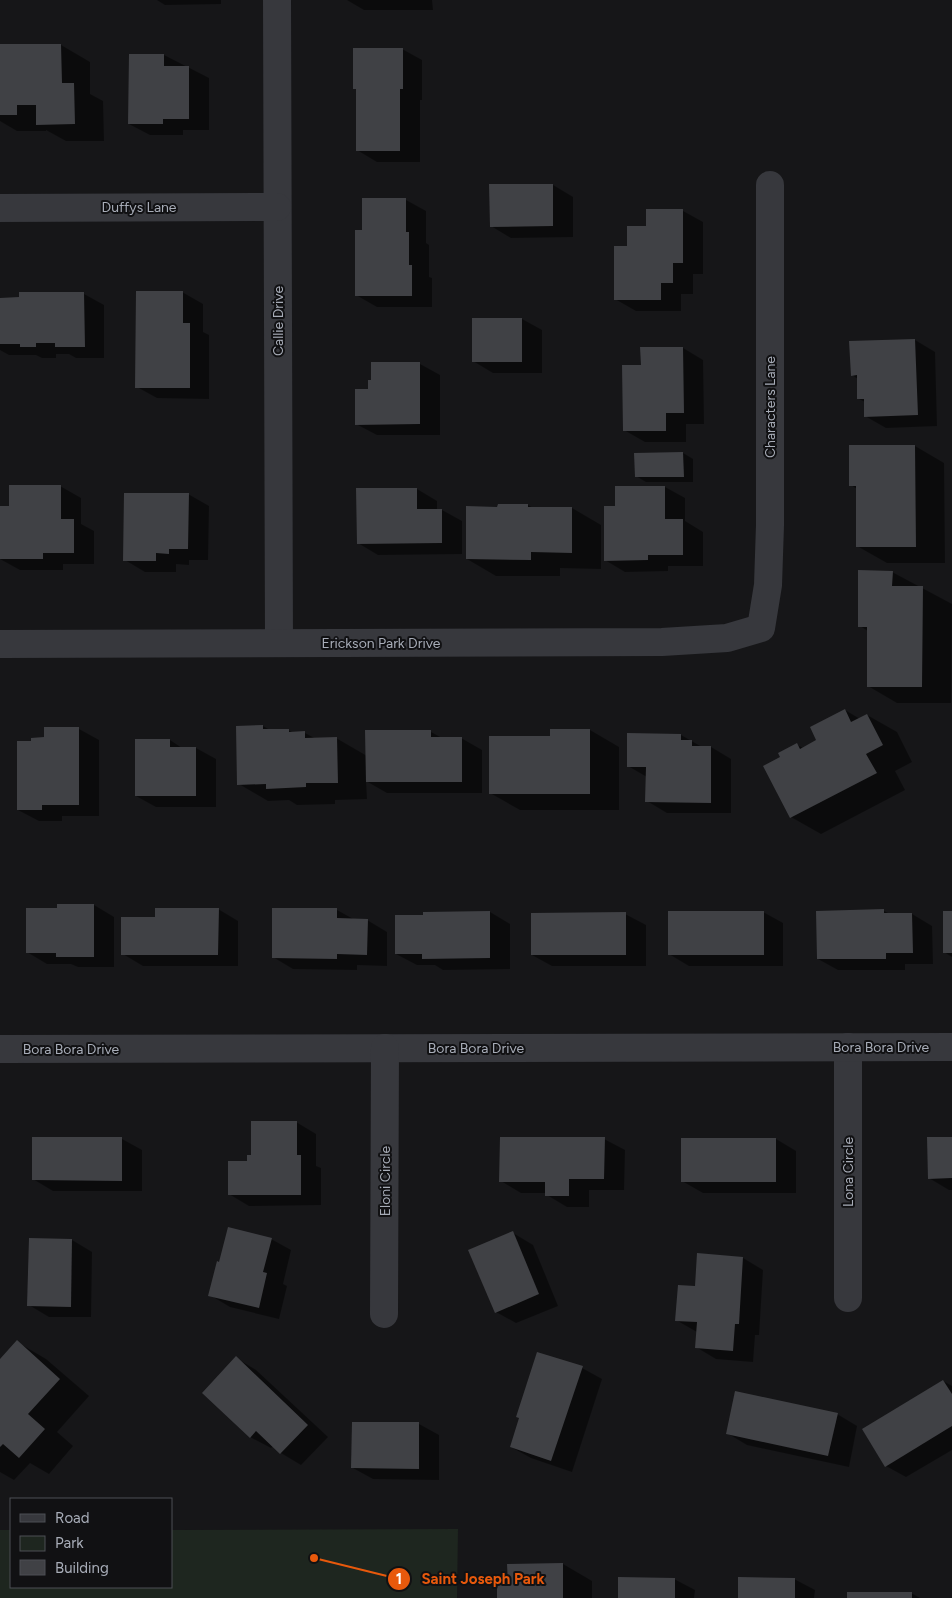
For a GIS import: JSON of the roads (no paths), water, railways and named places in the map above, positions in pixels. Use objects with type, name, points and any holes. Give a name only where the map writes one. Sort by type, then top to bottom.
[{"type":"street","name":"Callie Drive","points":[[276,0],[279,643]]},
{"type":"street","name":"Characters Lane","points":[[761,628],[768,585],[770,525],[770,185]]},
{"type":"street","name":"Duffys Lane","points":[[0,208],[278,207]]},
{"type":"street","name":"Erickson Park Drive","points":[[0,644],[662,642],[727,638],[761,628]]},
{"type":"street","name":"Lona Circle","points":[[848,1047],[848,1298]]},
{"type":"street","name":"Bora Bora Drive","points":[[0,1049],[952,1047]]},
{"type":"street","name":"Eloni Circle","points":[[384,1314],[386,1048]]},
{"type":"place","name":"Saint Joseph Park","points":[[314,1558]]}]
